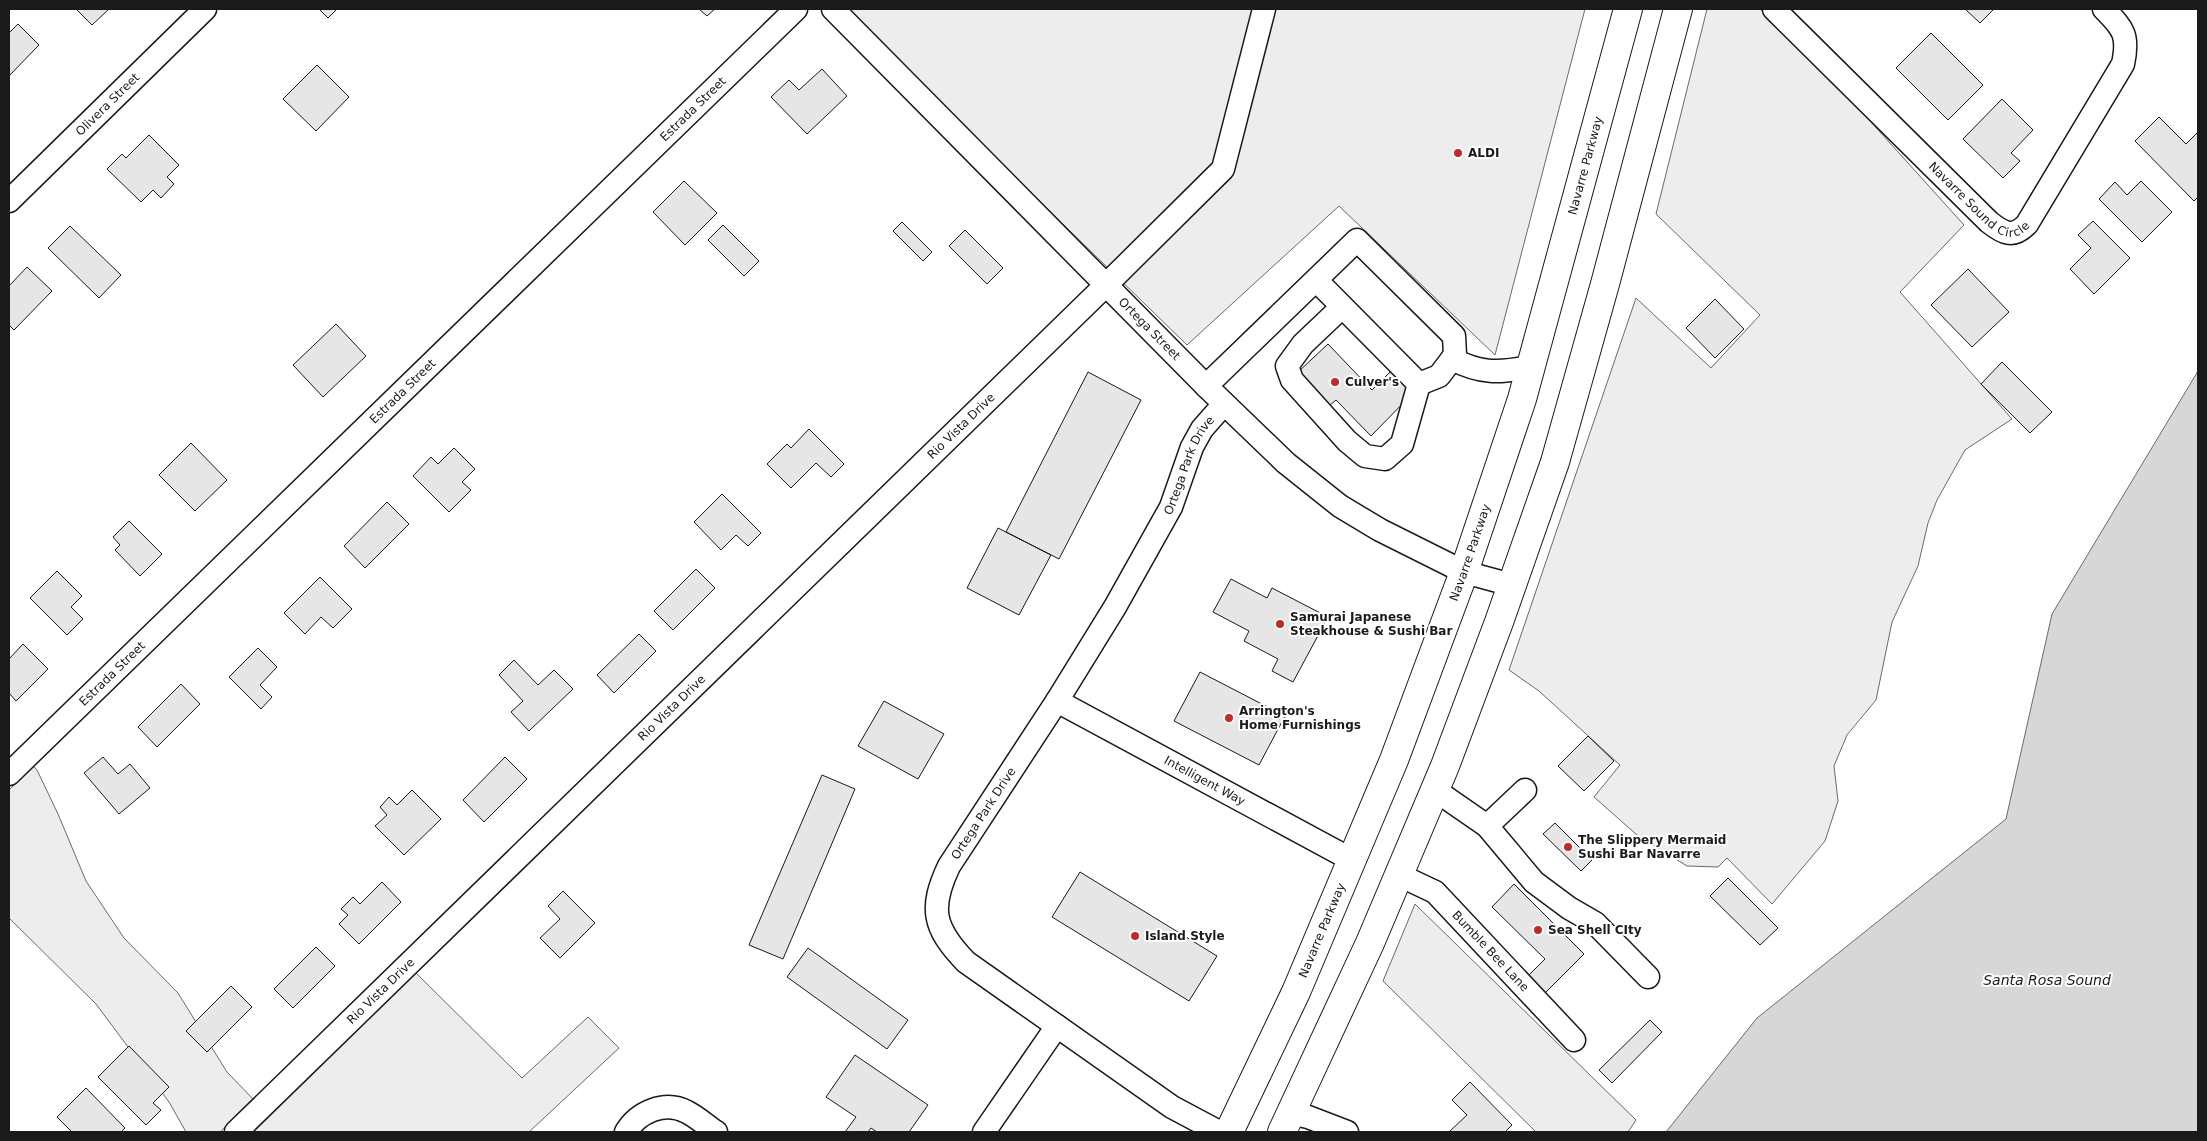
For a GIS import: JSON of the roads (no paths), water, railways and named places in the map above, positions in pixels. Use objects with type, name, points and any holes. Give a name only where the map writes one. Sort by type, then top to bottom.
[{"type":"highway","name":"Navarre Parkway","points":[[1229,1132],[1296,992],[1394,760],[1464,572],[1530,367],[1625,9]]},
{"type":"highway","points":[[1287,1123],[1370,943],[1435,790],[1512,585],[1555,462],[1605,284],[1678,9]]},
{"type":"street","name":"Olivera Street","points":[[9,201],[205,9]]},
{"type":"street","name":"Estrada Street","points":[[9,774],[796,9]]},
{"type":"street","name":"Ortega Street","points":[[833,9],[1206,386],[1286,463],[1340,506],[1418,550],[1464,572],[1512,585]]},
{"type":"street","name":"Rio Vista Drive","points":[[236,1132],[1106,285],[1223,168],[1264,9]]},
{"type":"street","name":"Navarre Sound Circle","points":[[1774,9],[1989,222],[2003,233],[2014,234],[2026,224],[2123,64],[2127,46],[2126,35],[2104,9]]},
{"type":"street","points":[[1206,386],[1357,240],[1454,336],[1455,356],[1438,376],[1420,384],[1402,444],[1385,459],[1365,456],[1347,441],[1292,380],[1287,366],[1303,344],[1342,306]]},
{"type":"street","points":[[1316,280],[1420,384]]},
{"type":"street","points":[[1452,360],[1472,370],[1502,372],[1530,367]]},
{"type":"street","name":"Ortega Park Drive","points":[[1219,1132],[1172,1107],[966,962],[952,948],[941,929],[935,906],[939,888],[949,866],[1057,701],[1115,607],[1171,507],[1192,447],[1202,429],[1224,404]]},
{"type":"street","name":"Intelligent Way","points":[[1057,701],[1352,860]]},
{"type":"street","points":[[1435,790],[1487,826],[1534,882],[1569,908],[1595,923],[1648,977]]},
{"type":"street","points":[[1487,826],[1525,790]]},
{"type":"street","name":"Bumble Bee Lane","points":[[1399,876],[1435,892],[1574,1040]]},
{"type":"street","points":[[984,1132],[1057,1026]]},
{"type":"street","points":[[626,1132],[631,1124],[648,1111],[667,1106],[686,1111],[716,1132]]},
{"type":"street","points":[[1287,1123],[1308,1117],[1347,1132]]},
{"type":"water","name":"Santa Rosa Sound","points":[[2198,371],[2198,1132],[1666,1132],[1757,1018],[2006,819],[2052,614]]},
{"type":"place","name":"ALDI","points":[[1458,153]]},
{"type":"place","name":"Culver's","points":[[1335,382]]},
{"type":"place","name":"Samurai Japanese Steakhouse & Sushi Bar","points":[[1280,624]]},
{"type":"place","name":"Arrington's Home Furnishings","points":[[1229,718]]},
{"type":"place","name":"The Slippery Mermaid Sushi Bar Navarre","points":[[1568,847]]},
{"type":"place","name":"Sea Shell CIty","points":[[1538,930]]},
{"type":"place","name":"Island Style","points":[[1135,936]]}]
